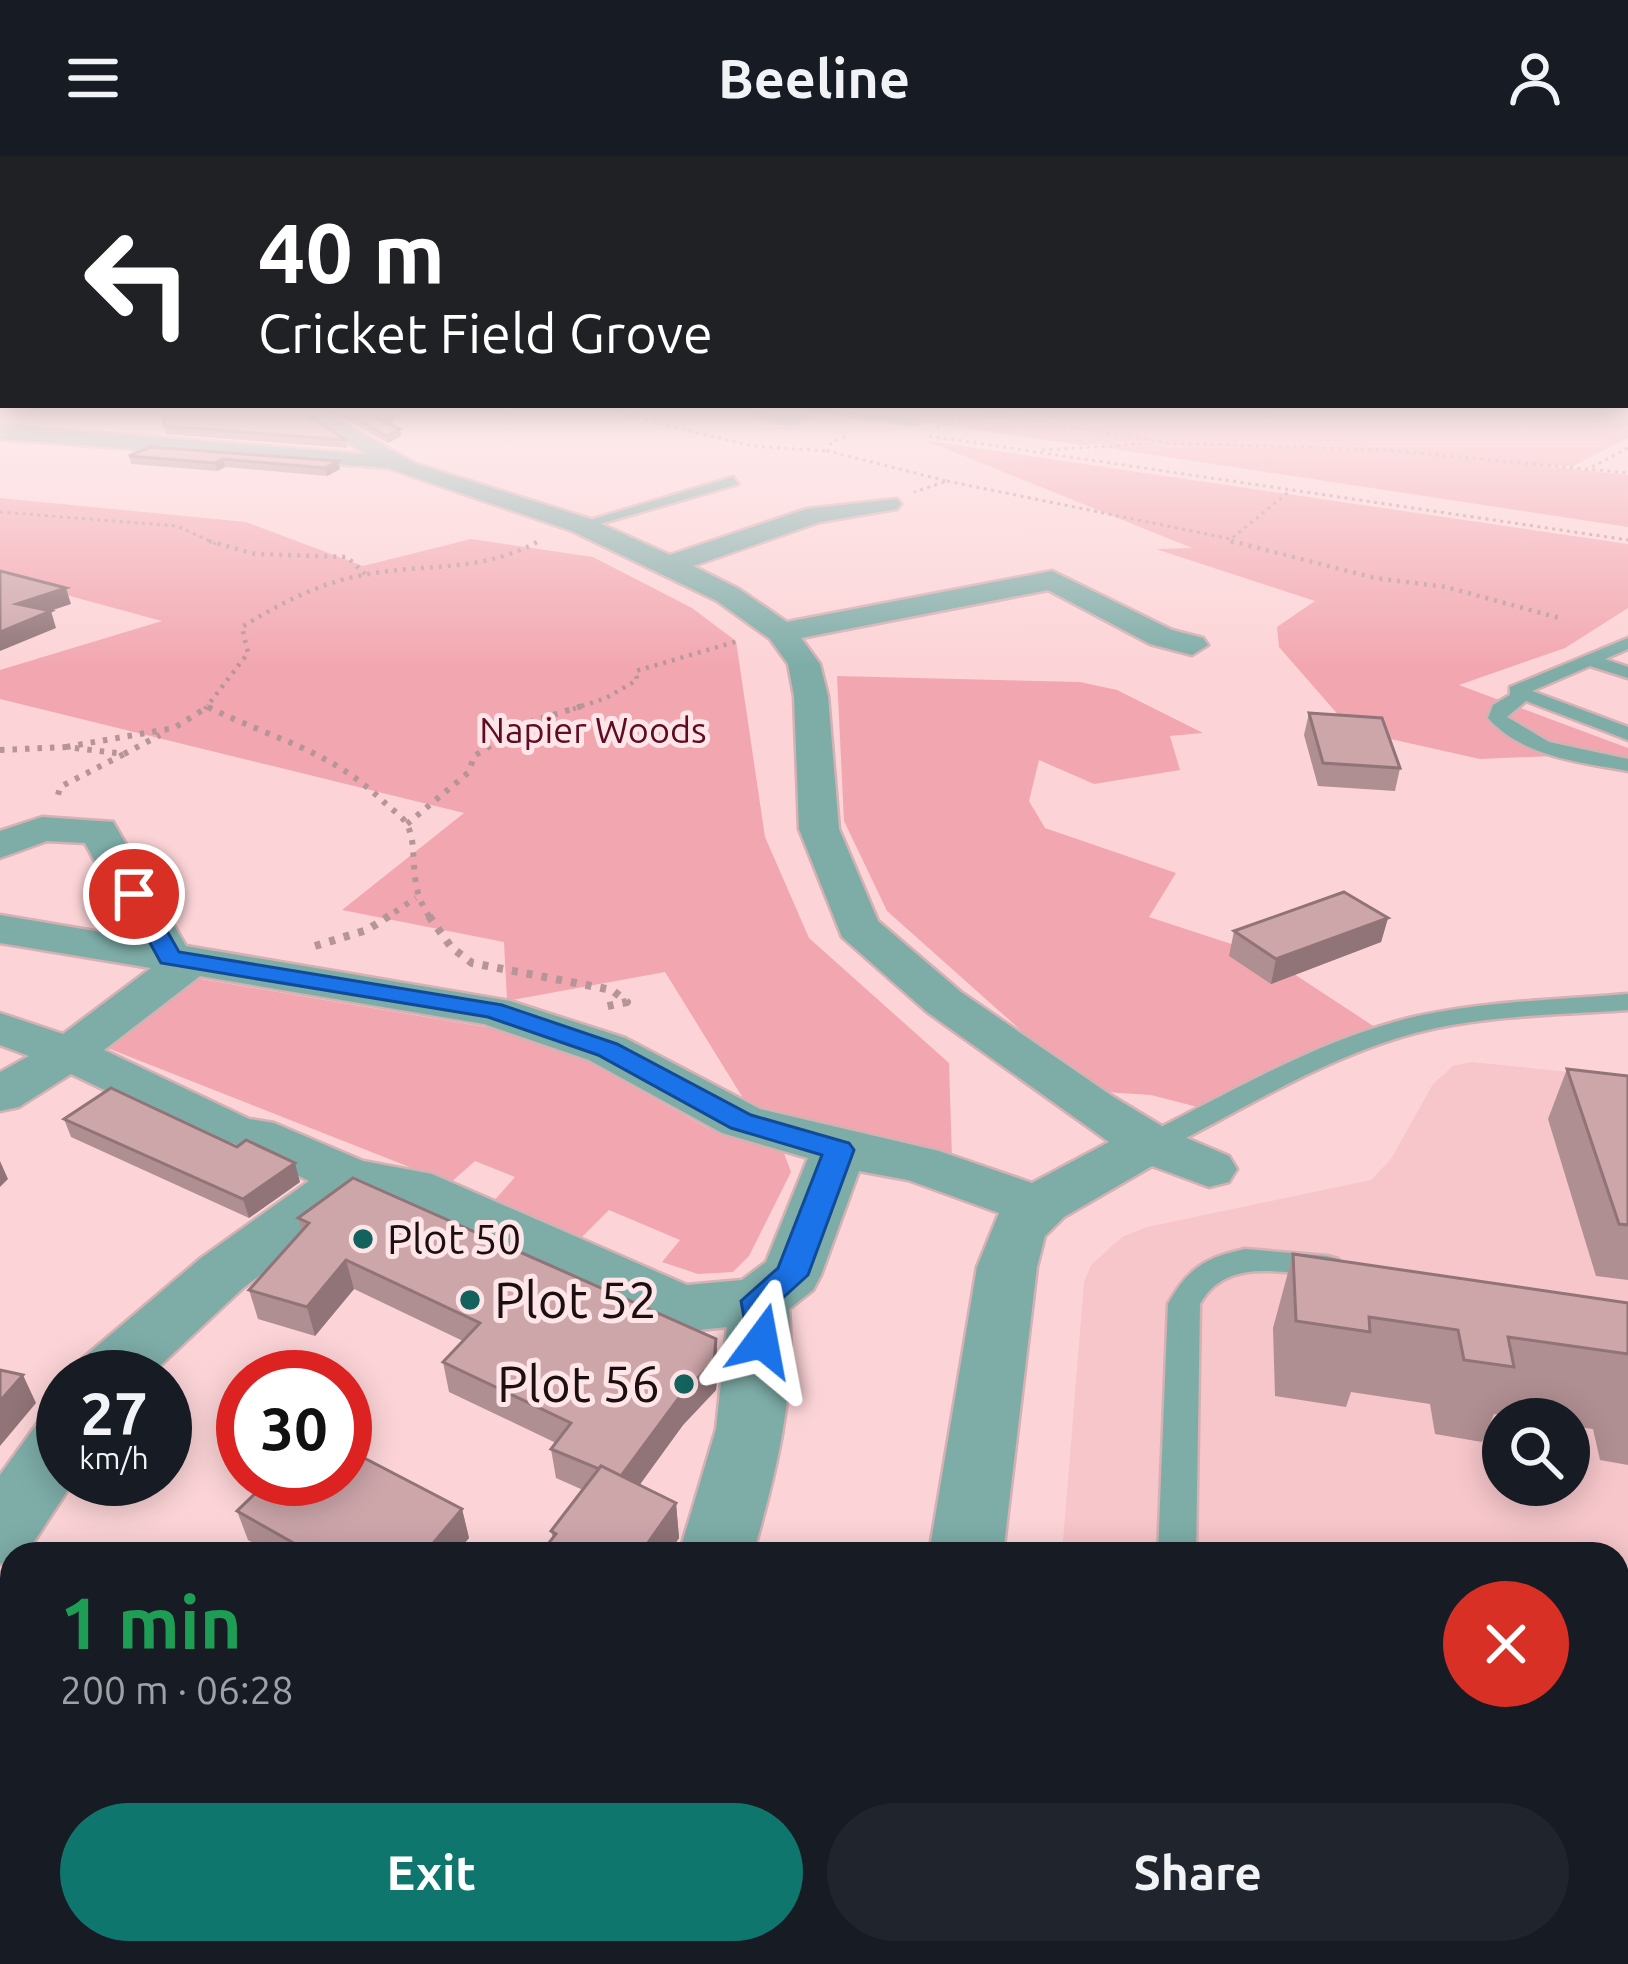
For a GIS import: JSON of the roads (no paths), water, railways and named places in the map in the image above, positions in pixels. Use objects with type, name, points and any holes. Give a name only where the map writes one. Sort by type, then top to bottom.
[{"type":"street","points":[[499,497],[568,521],[669,565],[728,595],[776,629],[804,664],[811,696],[819,829],[858,927],[944,1002],[1151,1144],[1209,1169]]},
{"type":"street","points":[[669,565],[815,515],[888,503]]},
{"type":"street","points":[[776,629],[1052,580],[1161,637],[1192,645]]},
{"type":"street","points":[[0,846],[42,829],[99,831],[179,960]]},
{"type":"street","points":[[0,929],[493,1010],[607,1049],[741,1121],[839,1150],[919,1164],[1040,1207]]},
{"type":"street","points":[[0,1095],[69,1053],[179,960]]},
{"type":"street","points":[[0,1028],[69,1053],[352,1178],[412,1187],[682,1309],[758,1301],[791,1275],[839,1150]]},
{"type":"street","points":[[968,1542],[1007,1267],[1019,1230],[1040,1207],[1106,1165],[1151,1144]]},
{"type":"street","points":[[136,1350],[222,1274],[352,1178]]},
{"type":"street","points":[[720,1542],[752,1442],[762,1341],[758,1301]]},
{"type":"street","points":[[0,1533],[36,1480]]},
{"type":"lane","points":[[568,521],[665,497]]},
{"type":"lane","points":[[1628,643],[1516,691],[1628,734]]},
{"type":"lane","points":[[1588,659],[1628,673]]},
{"type":"lane","points":[[1522,696],[1500,709],[1498,718],[1510,730],[1551,750],[1628,765]]},
{"type":"lane","points":[[1151,1144],[1321,1058],[1384,1033],[1448,1018],[1628,1002]]},
{"type":"lane","points":[[1178,1542],[1184,1304],[1191,1284],[1212,1269],[1243,1260],[1277,1259],[1370,1273]]},
{"type":"place","name":"Plot 50","points":[[363,1239]]},
{"type":"place","name":"Plot 52","points":[[470,1300]]},
{"type":"place","name":"Plot 56","points":[[684,1384]]},
{"type":"park label","name":"Napier Woods","points":[[593,730]]}]
